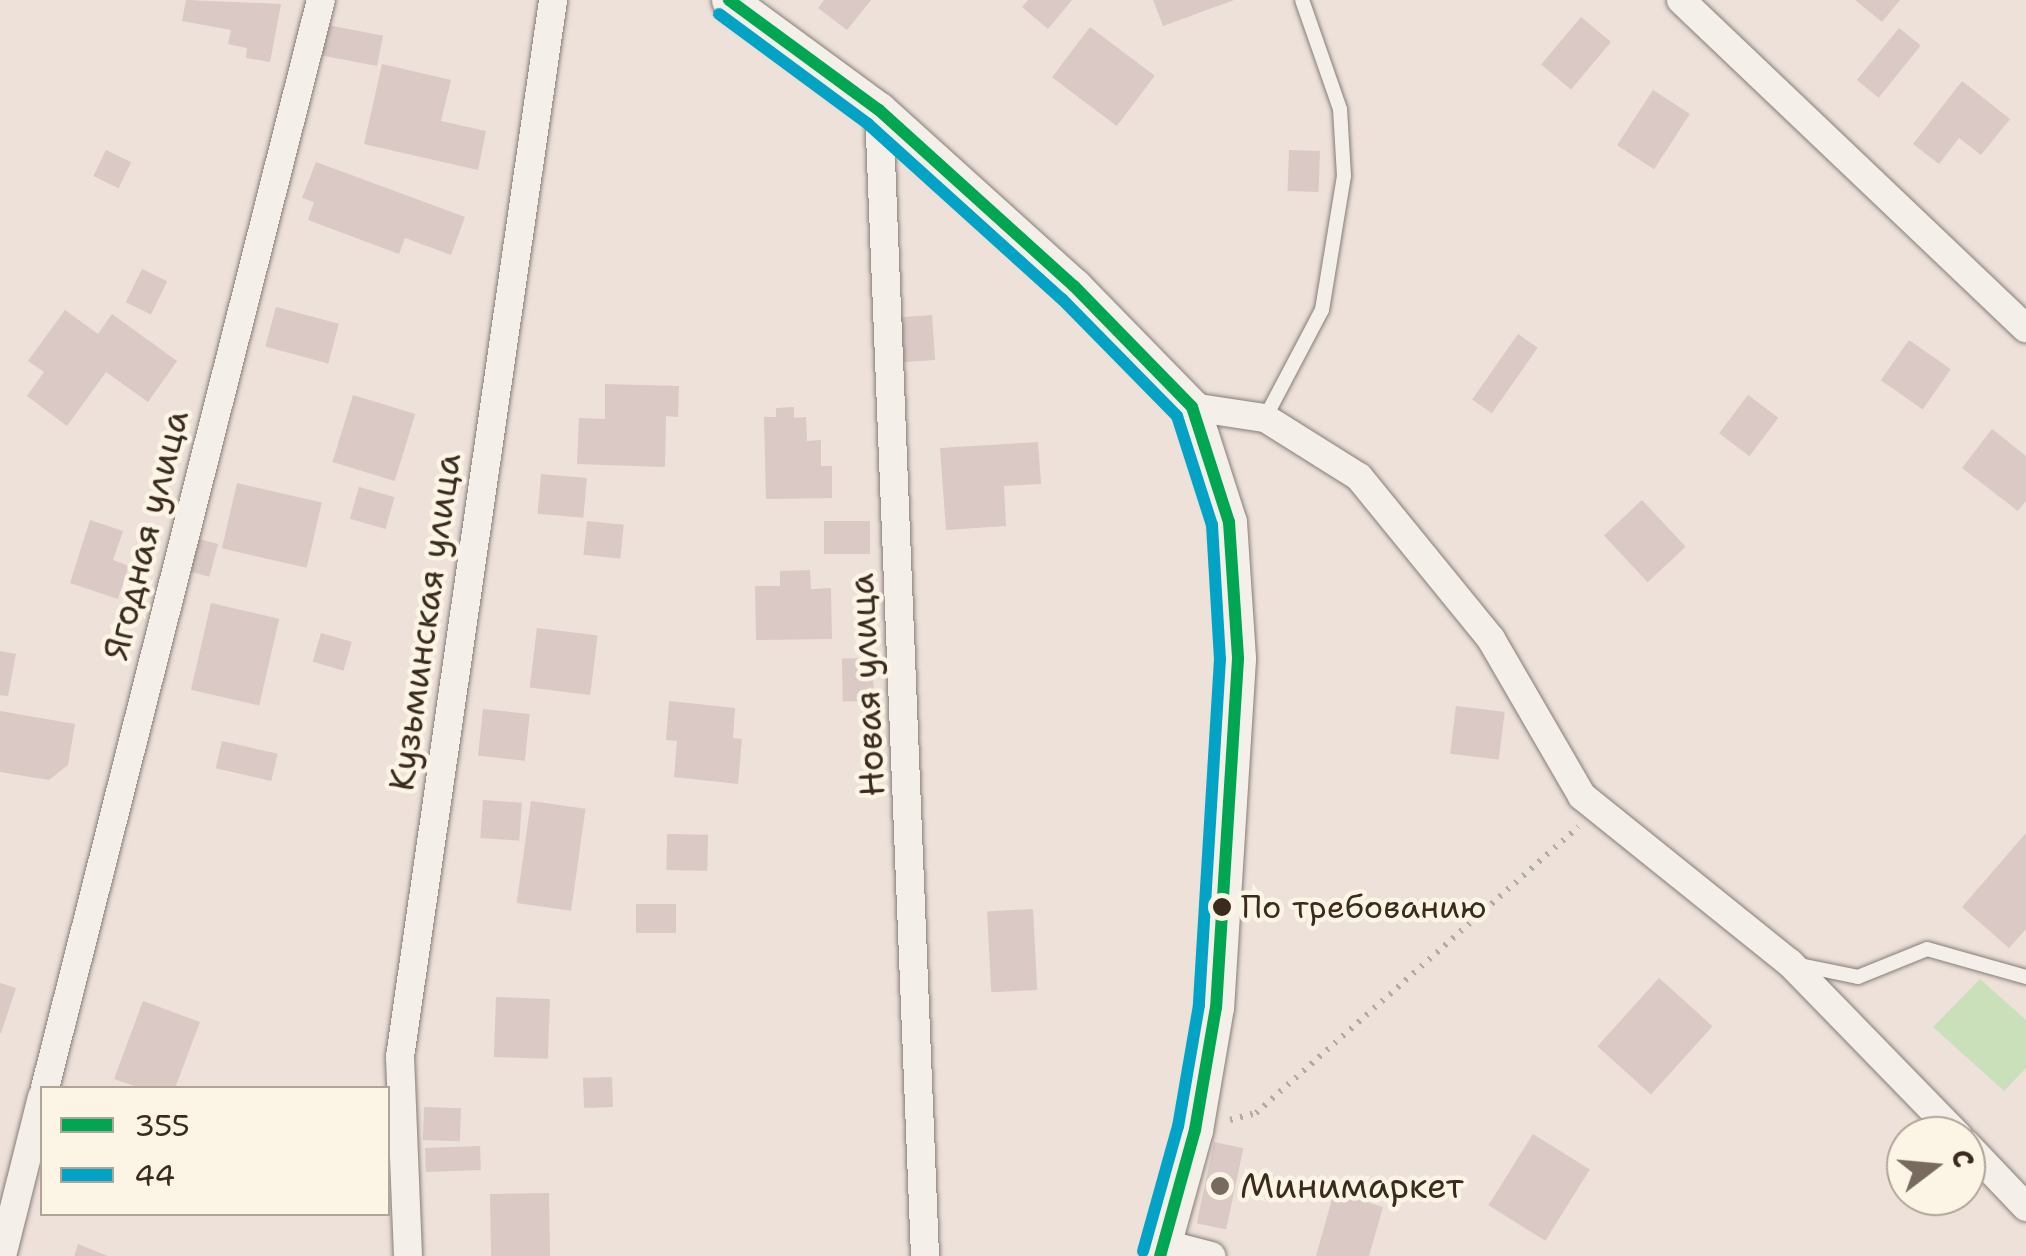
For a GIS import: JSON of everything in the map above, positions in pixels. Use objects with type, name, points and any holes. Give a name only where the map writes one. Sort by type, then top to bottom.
[{"type":"street","name":"Ягодная улица","points":[[45,1086],[321,0]]},
{"type":"street","name":"Кузьминская улица","points":[[408,1256],[400,1056],[553,0]]},
{"type":"street","points":[[730,0],[879,110],[1074,286],[1192,408],[1229,522],[1238,659],[1216,1006],[1196,1130],[1160,1249],[1210,1256]]},
{"type":"street","points":[[1681,0],[2026,328]]},
{"type":"street","name":"Новая улица","points":[[879,110],[925,1256]]},
{"type":"street","points":[[1192,408],[1265,418],[1360,477],[1490,639],[1582,796],[1790,963],[1939,1116]]},
{"type":"street","points":[[2,1256],[40,1104]]},
{"type":"street","points":[[1986,1165],[2026,1207]]},
{"type":"lane","points":[[1265,418],[1322,310],[1344,176],[1340,109],[1302,0]]},
{"type":"lane","points":[[1790,963],[1858,977],[1926,949],[2026,977]]},
{"type":"path","points":[[1196,1130],[1256,1113],[1598,810]]},
{"type":"green space","points":[[1980,979],[2026,1020],[2026,1068],[2004,1091],[1933,1027]]},
{"type":"building","points":[[186,0],[281,4],[270,62],[246,58],[247,48],[228,44],[231,30],[182,21]]},
{"type":"building","points":[[824,0],[871,0],[847,30],[818,8]]},
{"type":"building","points":[[1028,0],[1072,0],[1048,29],[1022,7]]},
{"type":"building","points":[[1153,0],[1234,0],[1163,26]]},
{"type":"building","points":[[1855,0],[1900,0],[1882,22]]},
{"type":"building","points":[[1581,17],[1611,42],[1571,90],[1541,64]]},
{"type":"building","points":[[328,25],[383,36],[377,66],[322,55]]},
{"type":"building","points":[[1090,27],[1155,76],[1117,126],[1052,77]]},
{"type":"building","points":[[1899,28],[1921,46],[1879,98],[1857,80]]},
{"type":"building","points":[[382,64],[451,80],[441,121],[486,131],[478,170],[364,144]]},
{"type":"building","points":[[1962,81],[2010,119],[1981,155],[1959,138],[1939,164],[1913,144]]},
{"type":"building","points":[[1653,90],[1690,114],[1654,169],[1617,145]]},
{"type":"building","points":[[106,150],[131,162],[118,188],[93,176]]},
{"type":"building","points":[[1289,150],[1320,151],[1319,192],[1288,191]]},
{"type":"building","points":[[316,162],[465,217],[451,255],[405,238],[399,254],[308,220],[314,202],[302,198]]},
{"type":"building","points":[[142,269],[167,281],[151,315],[126,302]]},
{"type":"building","points":[[276,307],[339,324],[328,363],[265,347]]},
{"type":"building","points":[[65,310],[98,334],[112,314],[177,361],[148,402],[106,372],[67,426],[27,396],[44,372],[28,361]]},
{"type":"building","points":[[932,315],[935,360],[901,362],[898,317]]},
{"type":"building","points":[[1518,334],[1538,348],[1492,413],[1472,400]]},
{"type":"building","points":[[1909,340],[1951,369],[1923,409],[1881,380]]},
{"type":"building","points":[[605,384],[679,386],[678,417],[666,416],[665,467],[577,464],[579,418],[605,419]]},
{"type":"building","points":[[353,395],[415,414],[395,481],[333,462]]},
{"type":"building","points":[[1748,395],[1778,418],[1749,456],[1719,433]]},
{"type":"building","points":[[794,407],[794,418],[806,417],[807,441],[821,440],[821,466],[832,466],[832,498],[766,499],[764,417],[776,417],[776,408]]},
{"type":"building","points":[[1992,429],[2026,456],[2026,501],[2018,511],[1962,468]]},
{"type":"building","points":[[1038,442],[1041,484],[1004,486],[1006,526],[946,530],[940,448]]},
{"type":"building","points":[[541,474],[587,478],[583,518],[538,514]]},
{"type":"building","points":[[237,483],[322,503],[307,568],[222,548]]},
{"type":"building","points":[[359,487],[395,497],[385,529],[350,519]]},
{"type":"building","points":[[1642,500],[1686,547],[1648,582],[1604,535]]},
{"type":"building","points":[[90,520],[123,531],[113,560],[129,566],[118,599],[70,583]]},
{"type":"building","points":[[587,521],[624,525],[620,559],[583,555]]},
{"type":"building","points":[[824,521],[870,521],[870,554],[824,554]]},
{"type":"building","points":[[192,537],[218,544],[209,577],[183,570]]},
{"type":"building","points":[[810,570],[811,589],[831,588],[832,639],[756,640],[755,586],[780,586],[780,571]]},
{"type":"building","points":[[211,603],[279,619],[259,705],[191,690]]},
{"type":"building","points":[[537,628],[598,635],[590,695],[530,688]]},
{"type":"building","points":[[321,633],[352,642],[343,671],[313,662]]},
{"type":"building","points":[[0,651],[16,654],[8,696],[0,695]]},
{"type":"building","points":[[873,658],[874,701],[843,702],[842,659]]},
{"type":"building","points":[[669,701],[735,708],[733,738],[742,739],[738,784],[674,777],[677,741],[666,740]]},
{"type":"building","points":[[1456,706],[1505,712],[1499,760],[1450,754]]},
{"type":"building","points":[[483,709],[530,714],[525,761],[478,756]]},
{"type":"building","points":[[0,711],[75,724],[68,765],[49,780],[0,772]]},
{"type":"building","points":[[222,741],[278,754],[271,781],[216,768]]},
{"type":"building","points":[[483,800],[522,803],[519,841],[480,838]]},
{"type":"building","points":[[531,801],[585,809],[571,911],[517,903]]},
{"type":"building","points":[[2026,833],[2026,929],[2009,948],[1962,907]]},
{"type":"building","points":[[667,834],[708,835],[707,871],[666,870]]},
{"type":"building","points":[[636,904],[676,904],[676,933],[636,933]]},
{"type":"building","points":[[1033,909],[1037,990],[991,992],[987,911]]},
{"type":"building","points":[[1659,978],[1713,1026],[1651,1095],[1597,1046]]},
{"type":"building","points":[[0,983],[16,988],[1,1033],[0,1033]]},
{"type":"building","points":[[496,997],[550,999],[548,1059],[494,1057]]},
{"type":"building","points":[[143,1001],[200,1022],[176,1086],[134,1086],[114,1079]]},
{"type":"building","points":[[612,1077],[613,1107],[584,1108],[583,1078]]},
{"type":"building","points":[[424,1107],[461,1108],[460,1141],[423,1140]]},
{"type":"building","points":[[1533,1134],[1590,1170],[1545,1241],[1488,1205]]},
{"type":"building","name":"Минимаркет","points":[[1214,1142],[1243,1148],[1226,1229],[1197,1223]]},
{"type":"building","points":[[480,1146],[481,1170],[426,1172],[425,1148]]},
{"type":"building","points":[[1334,1192],[1383,1207],[1369,1256],[1316,1256]]},
{"type":"building","points":[[549,1193],[550,1256],[491,1256],[490,1194]]},
{"type":"building","points":[[78,1244],[108,1256],[74,1256]]},
{"type":"transit line","name":"355","points":[[729,0],[879,110],[1074,286],[1192,407],[1229,522],[1238,659],[1216,1007],[1195,1130],[1160,1256]]},
{"type":"transit line","name":"44","points":[[719,14],[868,124],[1062,299],[1177,416],[1212,525],[1220,659],[1199,1005],[1178,1126],[1143,1251]]},
{"type":"place","name":"По требованию","points":[[1222,907]]},
{"type":"place","name":"Минимаркет","points":[[1220,1186]]}]
